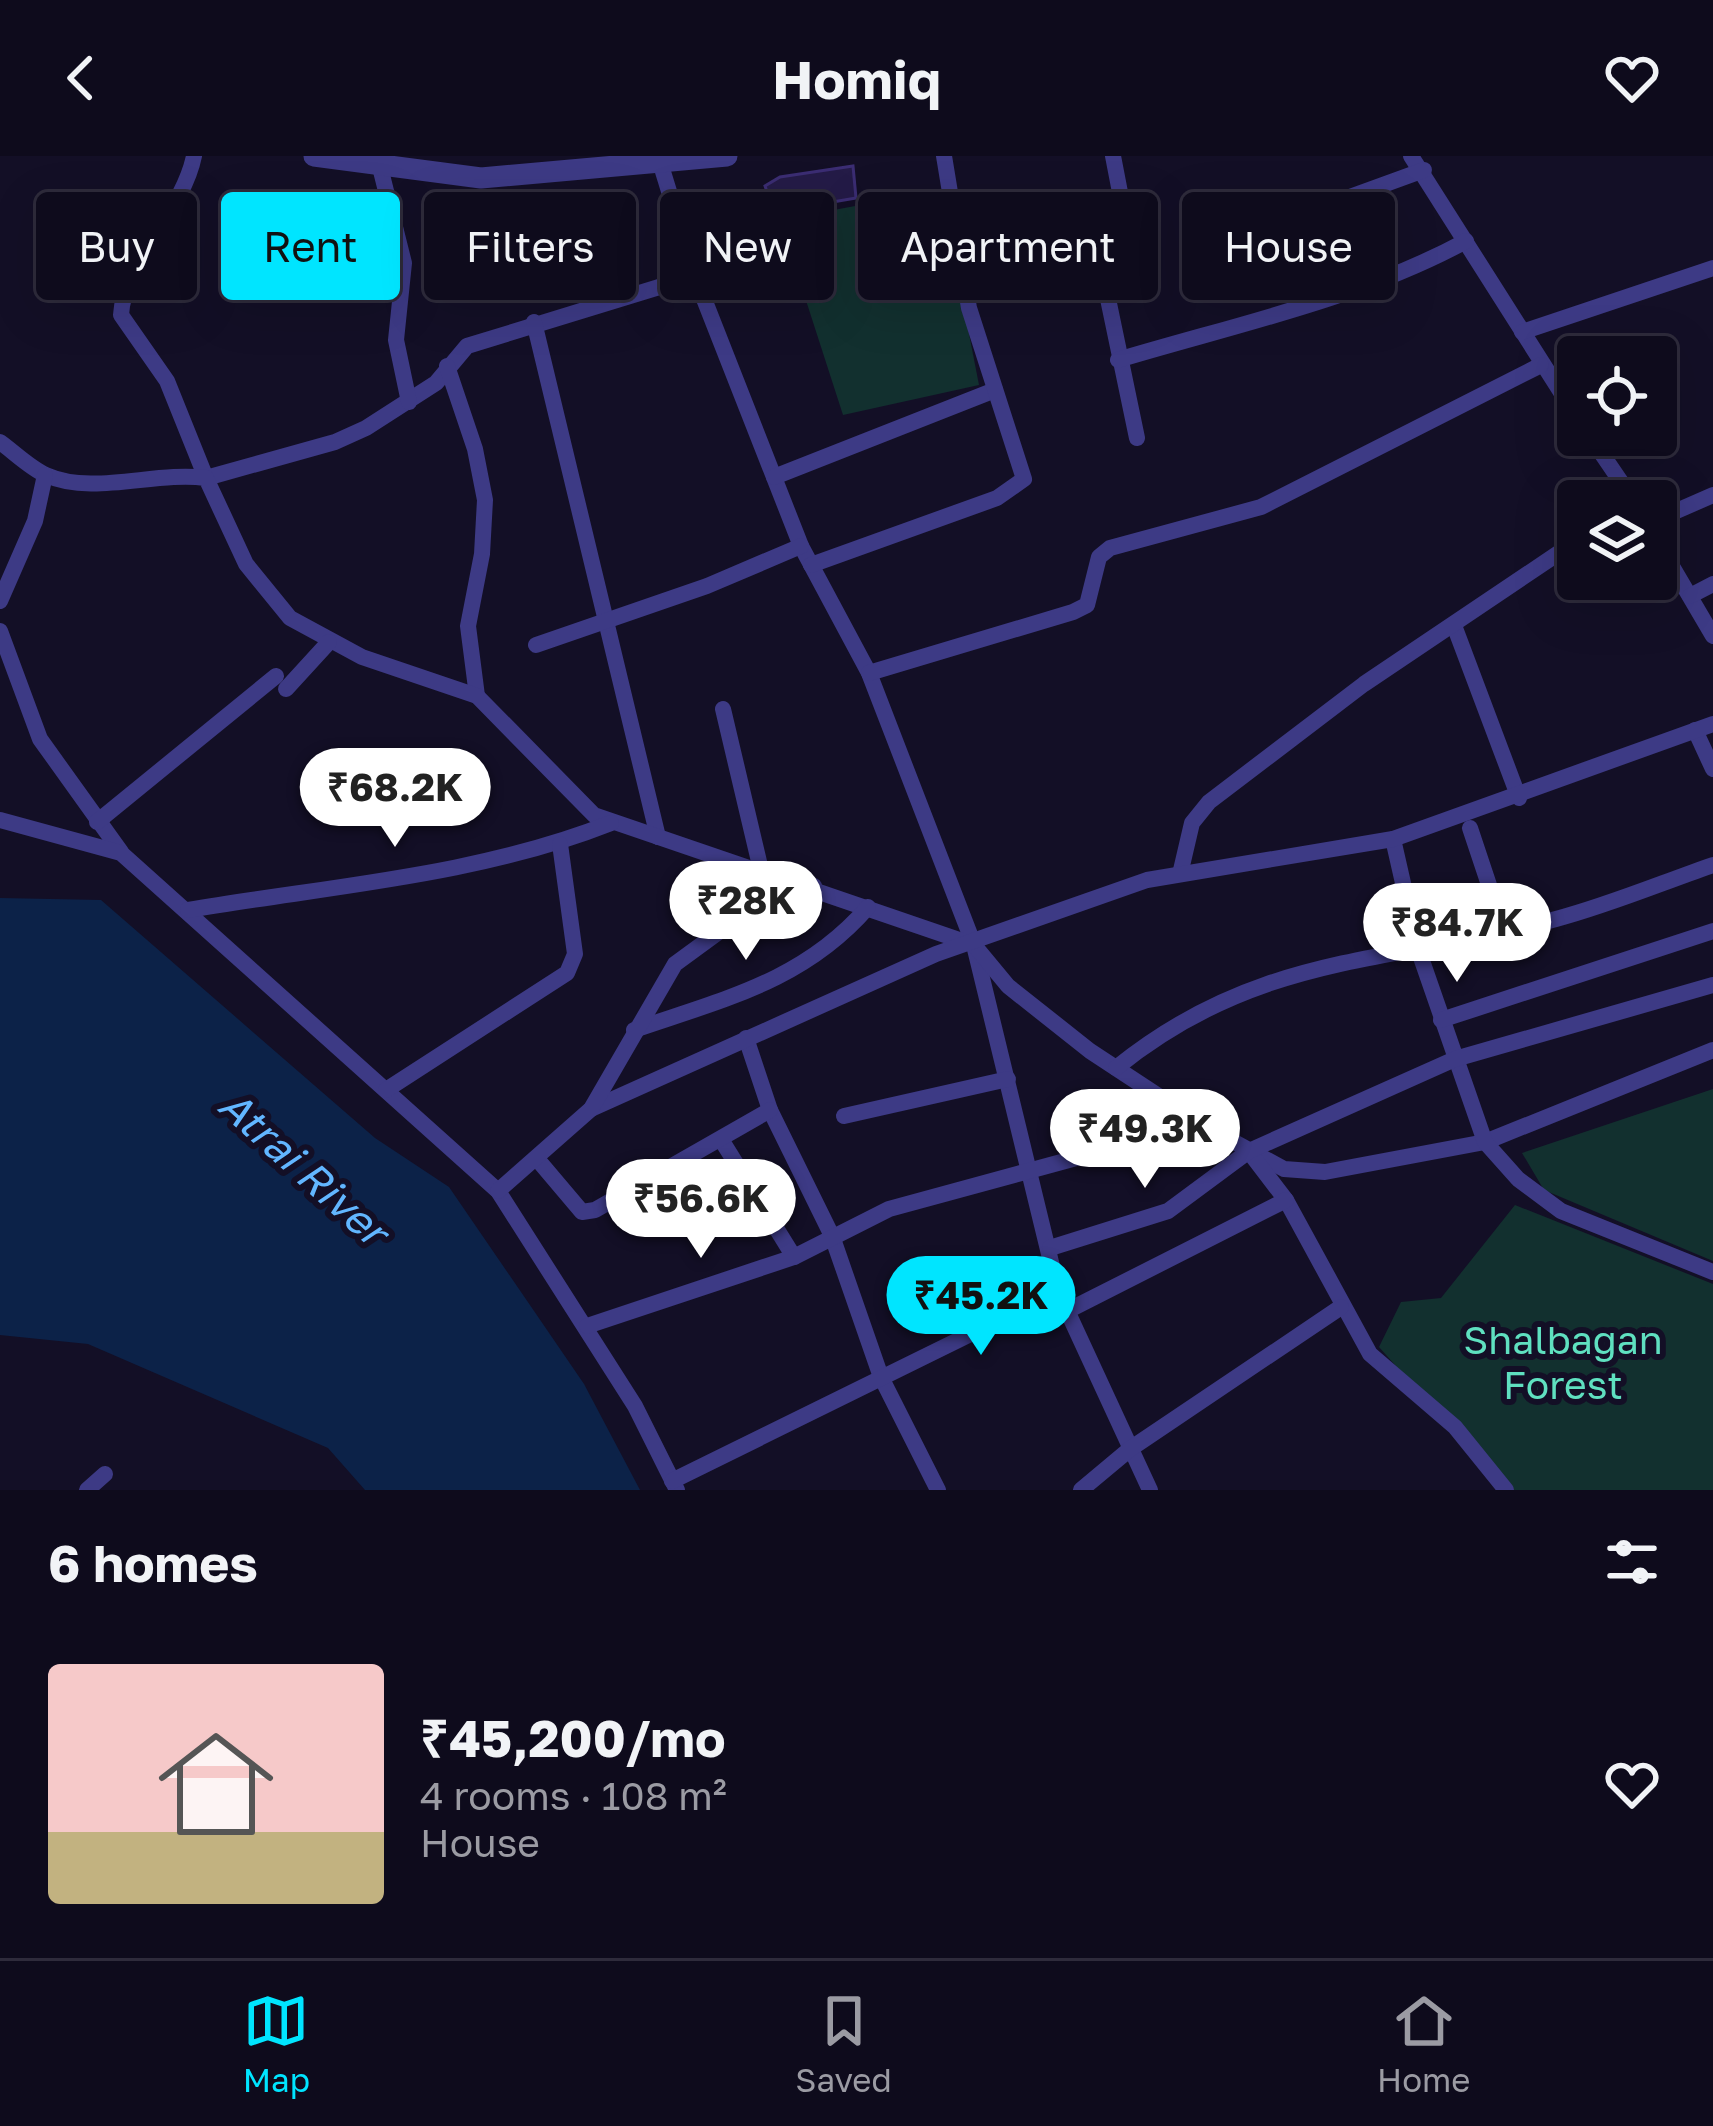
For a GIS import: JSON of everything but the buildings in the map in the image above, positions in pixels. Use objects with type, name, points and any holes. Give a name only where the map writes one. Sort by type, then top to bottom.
[{"type":"street","points":[[194,156],[185,185],[124,294],[121,315],[166,381],[246,564],[290,619],[329,642],[477,696],[594,815],[814,886],[974,945],[1008,986],[1116,1068],[1201,1124],[1284,1169],[1325,1172],[1485,1142],[1713,1050]]},
{"type":"street","points":[[314,156],[481,178],[727,156]]},
{"type":"street","points":[[811,565],[997,498],[1024,479],[969,308],[944,156]]},
{"type":"street","points":[[1112,156],[1129,239],[1108,279],[1118,360],[1137,438]]},
{"type":"street","points":[[660,162],[669,192]]},
{"type":"street","points":[[1352,192],[1418,163],[1557,388]]},
{"type":"street","points":[[380,167],[404,263],[395,340],[409,401]]},
{"type":"street","points":[[1118,360],[1337,295],[1421,265],[1466,241]]},
{"type":"street","points":[[1522,332],[1713,268]]},
{"type":"street","points":[[0,442],[45,475],[78,482],[179,474],[206,478],[335,442],[436,383],[467,346],[660,286]]},
{"type":"street","points":[[704,300],[801,546],[868,673],[974,945],[1058,1291],[1150,1490]]},
{"type":"street","points":[[534,322],[658,838]]},
{"type":"street","points":[[868,673],[1073,612],[1087,605],[1099,557],[1110,548],[1261,507],[1541,365]]},
{"type":"street","points":[[447,366],[475,449],[484,500],[484,538],[469,626],[477,696]]},
{"type":"street","points":[[774,476],[995,390]]},
{"type":"street","points":[[0,602],[35,520],[45,475]]},
{"type":"street","points":[[1677,511],[1713,495]]},
{"type":"street","points":[[536,645],[801,546]]},
{"type":"street","points":[[1181,870],[1192,823],[1209,802],[1364,683],[1455,628],[1557,556]]},
{"type":"street","points":[[1677,574],[1713,635]]},
{"type":"street","points":[[1690,596],[1713,584]]},
{"type":"street","points":[[1455,628],[1519,798]]},
{"type":"street","points":[[0,631],[40,739],[122,853],[498,1191],[587,1326],[675,1486],[881,1377],[1058,1291]]},
{"type":"street","points":[[97,821],[329,642]]},
{"type":"street","points":[[724,709],[761,870]]},
{"type":"street","points":[[591,1109],[936,954],[974,945],[1181,870],[1393,839],[1519,798],[1713,724]]},
{"type":"street","points":[[1695,730],[1713,769]]},
{"type":"street","points":[[0,820],[122,853]]},
{"type":"street","points":[[188,910],[441,871],[560,844],[611,824]]},
{"type":"street","points":[[1470,828],[1504,930]]},
{"type":"street","points":[[1393,839],[1418,949],[1485,1142],[1518,1180],[1562,1211],[1713,1272]]},
{"type":"street","points":[[386,1090],[567,973],[575,954],[560,844]]},
{"type":"street","points":[[1116,1068],[1151,1039],[1234,992],[1329,963],[1557,919],[1713,865]]},
{"type":"street","points":[[498,1191],[591,1109],[675,964],[697,944],[814,886]]},
{"type":"street","points":[[634,1030],[805,966],[836,944],[868,907]]},
{"type":"street","points":[[1441,1019],[1713,932]]},
{"type":"street","points":[[1050,1247],[1168,1211],[1249,1151],[1455,1059],[1713,985]]},
{"type":"street","points":[[746,1038],[770,1110],[832,1236],[881,1377],[932,1488]]},
{"type":"street","points":[[844,1116],[1008,1079]]},
{"type":"street","points":[[538,1160],[582,1212],[722,1141],[770,1110]]},
{"type":"street","points":[[587,1326],[794,1258],[889,1209],[1201,1124]]},
{"type":"street","points":[[722,1141],[794,1258]]},
{"type":"street","points":[[1249,1151],[1286,1200],[1370,1354],[1455,1427],[1506,1490]]},
{"type":"street","points":[[1065,1312],[1286,1200]]},
{"type":"street","points":[[1081,1490],[1130,1449],[1341,1307]]},
{"type":"street","points":[[87,1490],[105,1474]]},
{"type":"green space","points":[[858,205],[858,300],[962,300],[979,385],[843,415],[806,300],[834,300],[834,210]]},
{"type":"green space","points":[[1713,1089],[1713,1261],[1544,1190],[1522,1153]]},
{"type":"green space","name":"Shalbagan Forest","points":[[1515,1205],[1713,1284],[1713,1490],[1506,1490],[1379,1347],[1401,1302],[1441,1298]]},
{"type":"water","name":"Atrai River","points":[[0,898],[101,900],[375,1138],[449,1187],[584,1384],[640,1490],[365,1490],[328,1448],[88,1344],[0,1335]]}]
